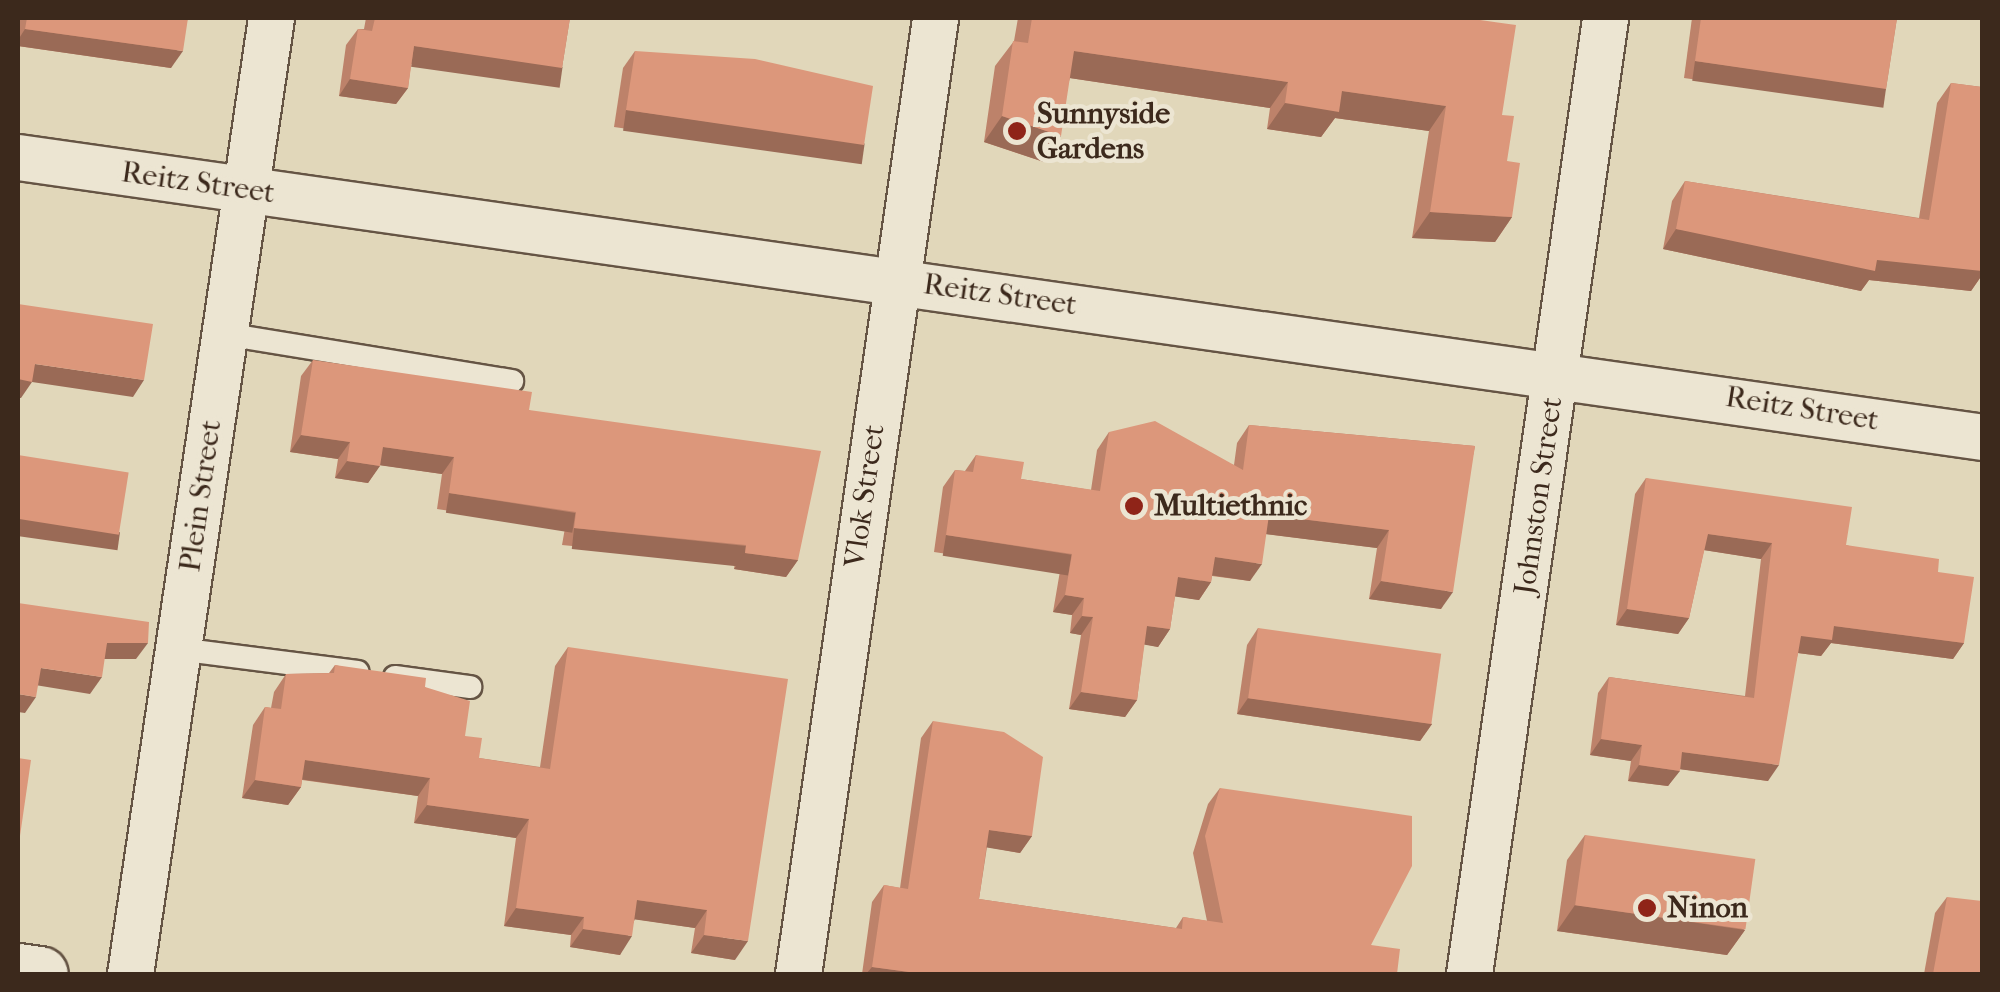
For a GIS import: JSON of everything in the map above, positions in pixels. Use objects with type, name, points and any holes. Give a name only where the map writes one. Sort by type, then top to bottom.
[{"type":"main road","points":[[18,971],[40,974]]},
{"type":"street","name":"Plein Street","points":[[130,974],[271,18]]},
{"type":"street","name":"Vlok Street","points":[[798,974],[935,18]]},
{"type":"street","name":"Johnston Street","points":[[1469,974],[1558,372],[1605,18]]},
{"type":"street","name":"Reitz Street","points":[[18,158],[1558,372],[1982,437]]},
{"type":"lane","points":[[225,334],[512,381]]},
{"type":"lane","points":[[178,649],[470,686]]},
{"type":"building","points":[[27,18],[188,18],[183,51],[25,29]]},
{"type":"building","points":[[375,18],[570,18],[562,68],[414,46],[408,88],[350,79],[358,29],[372,31]]},
{"type":"building","name":"Sunnyside Gardens","points":[[1032,18],[1466,18],[1516,25],[1502,115],[1514,116],[1507,161],[1520,163],[1512,217],[1430,212],[1446,106],[1342,91],[1339,112],[1285,103],[1288,82],[1074,51],[1061,136],[1002,116],[1013,41],[1028,43]]},
{"type":"building","points":[[1701,18],[1897,18],[1886,89],[1695,61]]},
{"type":"building","points":[[635,51],[755,59],[873,86],[864,145],[626,110]]},
{"type":"building","points":[[1951,83],[1982,87],[1982,271],[1877,260],[1875,271],[1676,229],[1685,181],[1929,220]]},
{"type":"building","points":[[18,304],[153,324],[144,380],[35,364],[32,382],[18,379]]},
{"type":"building","points":[[313,360],[532,392],[529,410],[821,451],[798,560],[745,553],[746,545],[574,528],[576,512],[449,493],[454,457],[383,447],[380,466],[347,461],[350,442],[301,435]]},
{"type":"building","points":[[1155,421],[1243,470],[1249,425],[1475,446],[1453,592],[1381,581],[1389,530],[1269,515],[1262,564],[1215,557],[1211,582],[1178,577],[1170,629],[1147,626],[1137,700],[1081,692],[1093,617],[1082,616],[1084,598],[1065,595],[1072,554],[946,535],[955,470],[973,472],[976,455],[1024,462],[1021,479],[1100,491],[1109,432]]},
{"type":"building","points":[[18,455],[129,473],[119,535],[18,519]]},
{"type":"building","points":[[1646,478],[1852,507],[1846,545],[1939,559],[1938,572],[1974,577],[1964,643],[1834,626],[1832,640],[1801,636],[1779,765],[1682,752],[1680,771],[1639,765],[1642,745],[1601,739],[1609,677],[1754,698],[1772,543],[1708,534],[1689,618],[1627,609]]},
{"type":"building","points":[[18,603],[149,622],[148,643],[107,643],[102,677],[41,668],[36,697],[18,694]]},
{"type":"building","points":[[1258,628],[1441,654],[1431,724],[1248,698]]},
{"type":"building","points":[[568,647],[788,679],[748,941],[704,935],[707,910],[637,900],[632,936],[583,929],[584,917],[516,908],[529,819],[427,805],[430,778],[305,760],[301,787],[255,780],[265,707],[281,709],[286,674],[334,673],[335,665],[426,678],[425,687],[470,701],[465,736],[482,738],[479,758],[550,769]]},
{"type":"building","points":[[933,721],[1004,732],[1043,757],[1032,836],[989,830],[979,899],[1182,929],[1183,917],[1223,923],[1205,836],[1220,788],[1412,816],[1412,866],[1371,945],[1400,949],[1397,974],[924,974],[872,967],[884,885],[908,889]]},
{"type":"building","points":[[18,758],[31,760],[20,836],[18,836]]},
{"type":"building","points":[[1585,835],[1755,859],[1745,929],[1575,905]]},
{"type":"building","points":[[1947,897],[1982,901],[1982,974],[1933,974]]},
{"type":"place","name":"Sunnyside Gardens","points":[[1017,131]]},
{"type":"place","name":"Multiethnic","points":[[1134,506]]},
{"type":"place","name":"Ninon","points":[[1647,908]]}]
